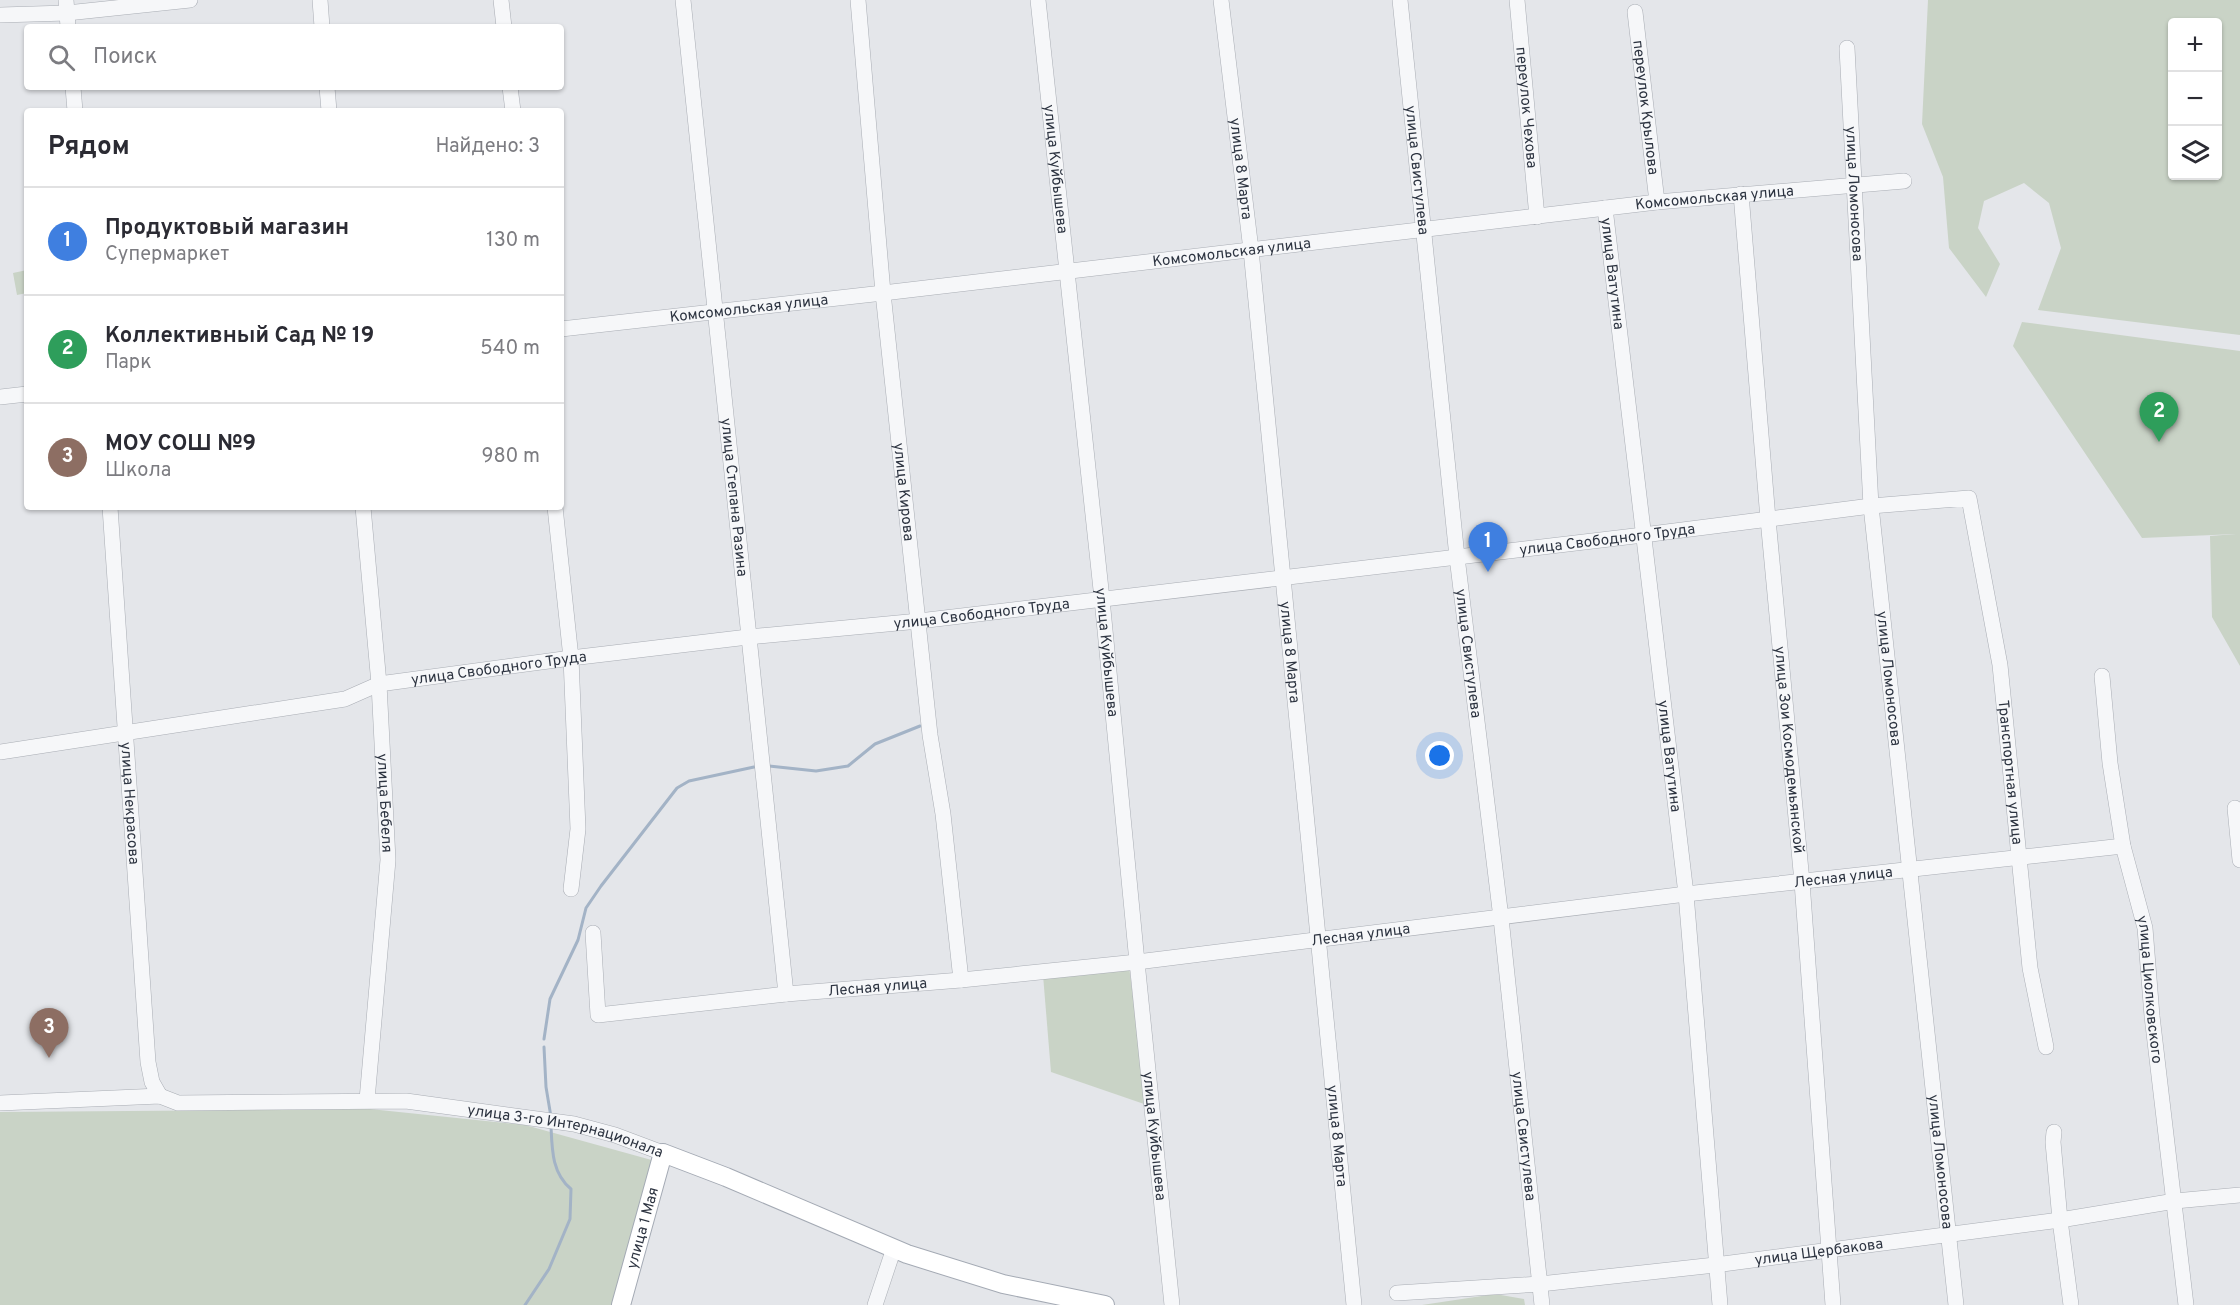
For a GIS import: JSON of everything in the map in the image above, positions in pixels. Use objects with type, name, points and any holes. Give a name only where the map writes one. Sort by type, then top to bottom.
[{"type":"main road","name":"улица 3-го Интернационала","points":[[663,1153],[894,1248],[1003,1284],[1105,1305]]},
{"type":"main road","name":"улица 1 Мая","points":[[621,1305],[663,1153]]},
{"type":"street","points":[[0,15],[67,13],[190,0]]},
{"type":"street","points":[[320,0],[322,24]]},
{"type":"street","points":[[501,0],[504,24]]},
{"type":"street","name":"улица Степана Разина","points":[[683,0],[786,994]]},
{"type":"street","name":"улица Кирова","points":[[858,0],[883,293],[930,735],[943,814],[961,980]]},
{"type":"street","name":"улица Куйбышева","points":[[1038,0],[1065,272],[1102,599],[1172,1305]]},
{"type":"street","name":"улица 8 Марта","points":[[1221,0],[1251,250],[1354,1305]]},
{"type":"street","name":"улица Свистулева","points":[[1400,0],[1457,556],[1501,918],[1542,1305]]},
{"type":"street","name":"переулок Чехова","points":[[1517,0],[1537,217]]},
{"type":"street","name":"переулок Крылова","points":[[1635,12],[1657,202]]},
{"type":"street","name":"улица Ломоносова","points":[[1847,48],[1871,506],[1956,1305]]},
{"type":"street","points":[[74,90],[75,108]]},
{"type":"street","points":[[327,90],[329,108]]},
{"type":"street","points":[[510,90],[513,108]]},
{"type":"street","name":"Комсомольская улица","points":[[564,329],[1657,202],[1904,181]]},
{"type":"street","name":"улица Зои Космодемьянской","points":[[1741,194],[1768,519],[1802,882],[1833,1305]]},
{"type":"street","name":"улица Ватутина","points":[[1605,208],[1686,894],[1720,1305]]},
{"type":"street","points":[[0,398],[24,394]]},
{"type":"street","name":"улица Свободного Труда","points":[[0,752],[345,699],[379,684],[571,658],[748,637],[919,621],[1457,556],[1643,536],[1871,506],[1969,498]]},
{"type":"street","name":"Транспортная улица","points":[[1969,498],[2000,665],[2017,856],[2030,968],[2046,1047]]},
{"type":"street","name":"улица Некрасова","points":[[110,510],[148,1062],[152,1082],[160,1096]]},
{"type":"street","name":"улица Бебеля","points":[[363,510],[379,684],[388,860],[367,1100]]},
{"type":"street","points":[[555,510],[571,658],[578,830],[571,888]]},
{"type":"street","name":"улица Циолковского","points":[[2102,676],[2109,763],[2123,846],[2145,928],[2152,1016],[2186,1305]]},
{"type":"street","points":[[2235,808],[2240,860]]},
{"type":"street","name":"Лесная улица","points":[[593,933],[598,1015],[786,994],[961,980],[1137,962],[1686,894],[2123,846]]},
{"type":"street","name":"улица 3-го Интернационала","points":[[0,1103],[160,1096],[177,1103],[406,1101],[574,1124],[663,1153]]},
{"type":"street","points":[[2054,1132],[2052,1142],[2071,1305]]},
{"type":"street","name":"улица Щербакова","points":[[1397,1293],[1540,1284],[1715,1265],[2060,1220],[2175,1201],[2240,1195]]},
{"type":"street","points":[[875,1305],[894,1248]]},
{"type":"shaded area","points":[[1928,0],[2240,0],[2240,335],[2038,310],[2061,248],[2049,203],[2024,183],[1984,201],[1978,228],[2000,264],[1986,297],[1949,248],[1943,177],[1922,124]]},
{"type":"shaded area","points":[[24,271],[24,294],[17,295],[13,273]]},
{"type":"shaded area","points":[[2022,322],[2240,351],[2240,666],[2212,617],[2210,536],[2236,534],[2142,538],[2013,346]]},
{"type":"shaded area","points":[[1129,966],[1147,1105],[1051,1072],[1043,975]]},
{"type":"shaded area","points":[[370,1109],[525,1125],[666,1164],[631,1305],[0,1305],[0,1112]]},
{"type":"shaded area","points":[[1495,1294],[1524,1299],[1525,1305],[1422,1305]]},
{"type":"waterway","points":[[769,766],[816,771],[848,766],[875,744],[920,726]]},
{"type":"waterway","points":[[544,1039],[550,999],[578,940],[586,908],[601,886],[677,788],[689,781],[754,767]]},
{"type":"waterway","points":[[544,1047],[546,1087],[551,1117]]},
{"type":"waterway","points":[[525,1305],[549,1269],[570,1219],[571,1189],[560,1176],[554,1160],[551,1126]]},
{"type":"place","name":"Коллективный Сад № 19","points":[[2159,442]]},
{"type":"place","name":"Продуктовый магазин","points":[[1488,572]]},
{"type":"place","name":"МОУ СОШ №9","points":[[49,1058]]}]
